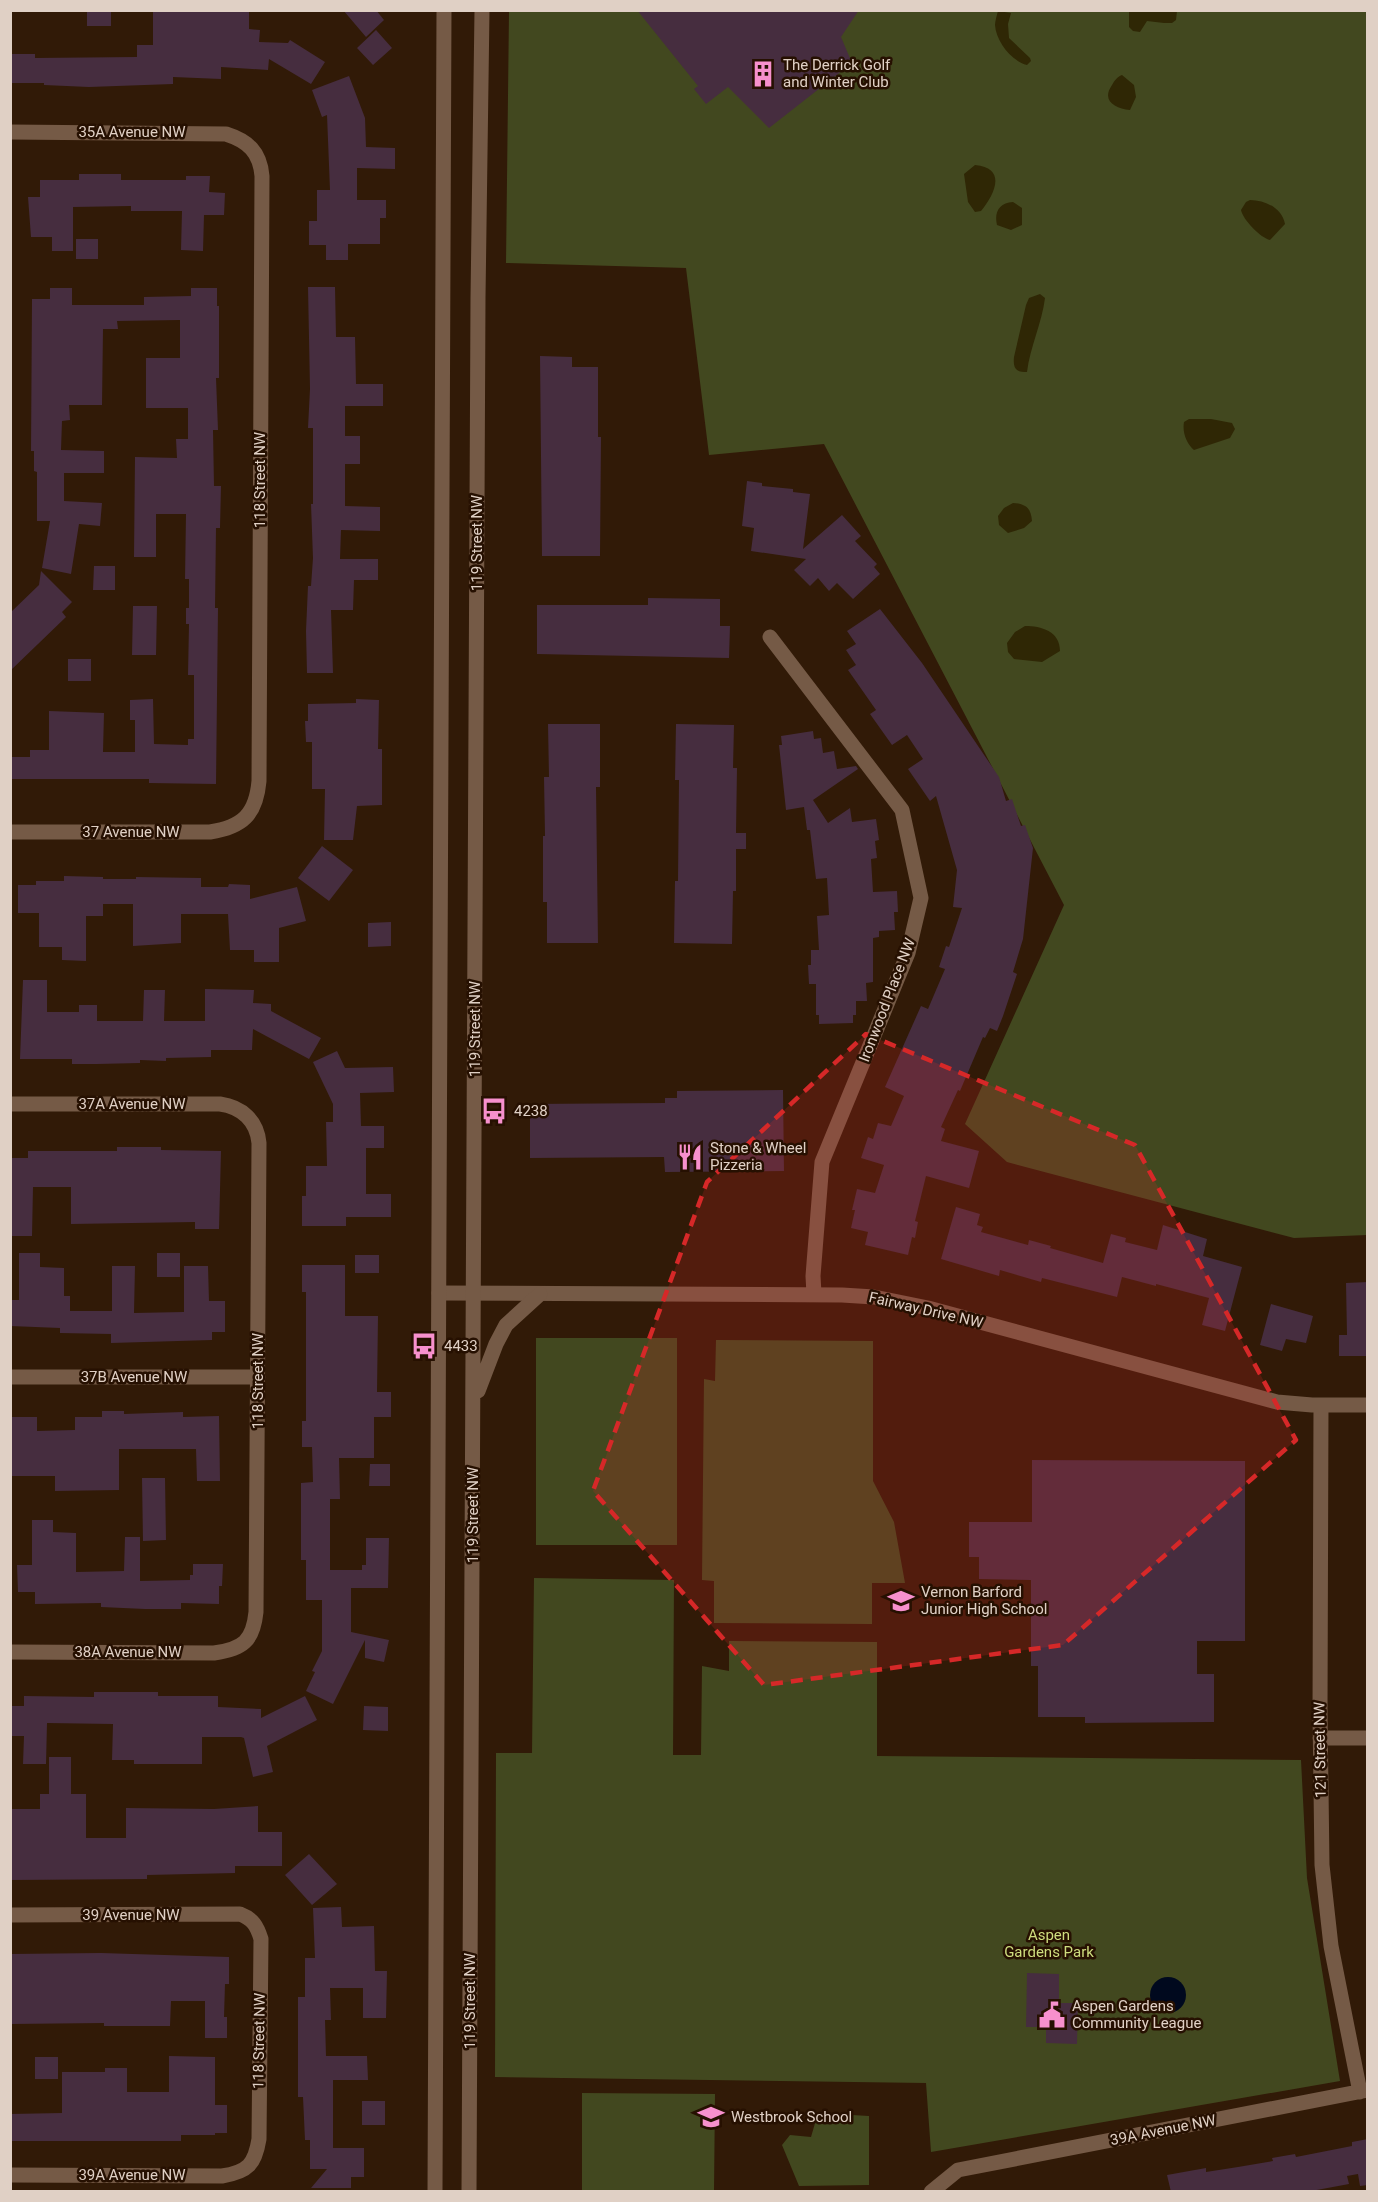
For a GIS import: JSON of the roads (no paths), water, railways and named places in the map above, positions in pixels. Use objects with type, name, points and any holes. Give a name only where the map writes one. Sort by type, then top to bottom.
[{"type":"street","points":[[435,2192],[444,10]]},
{"type":"street","name":"119 Street NW","points":[[469,2192],[478,321],[482,10]]},
{"type":"street","name":"35A Avenue NW","points":[[10,132],[217,133],[232,135],[250,145]]},
{"type":"street","name":"118 Street NW","points":[[248,817],[258,793],[259,782],[262,187],[261,166],[256,152],[250,145]]},
{"type":"street","name":"Ironwood Place NW","points":[[770,637],[902,810],[921,898],[908,953],[822,1162],[813,1276],[814,1294]]},
{"type":"street","name":"37 Avenue NW","points":[[10,832],[210,832],[230,828],[248,817]]},
{"type":"street","name":"37A Avenue NW","points":[[10,1104],[220,1104],[242,1111],[250,1118]]},
{"type":"street","name":"118 Street NW","points":[[244,1643],[252,1634],[256,1612],[259,1143],[250,1118]]},
{"type":"street","name":"Fairway Drive NW","points":[[439,1293],[814,1294],[874,1297],[907,1303],[1269,1400],[1321,1405],[1368,1405]]},
{"type":"street","points":[[474,1402],[496,1344],[506,1325],[540,1294]]},
{"type":"street","name":"37B Avenue NW","points":[[10,1377],[258,1377]]},
{"type":"street","name":"121 Street NW","points":[[1321,1405],[1322,1865],[1326,1912],[1364,2091]]},
{"type":"street","name":"38A Avenue NW","points":[[10,1652],[214,1653],[235,1648],[244,1643]]},
{"type":"street","points":[[1320,1738],[1368,1738]]},
{"type":"street","name":"39 Avenue NW","points":[[10,1916],[240,1914],[250,1918]]},
{"type":"street","name":"118 Street NW","points":[[250,1918],[257,1927],[261,1940],[259,2139],[250,2165]]},
{"type":"street","name":"39A Avenue NW","points":[[931,2192],[958,2170],[1364,2091]]},
{"type":"street","name":"39A Avenue NW","points":[[10,2175],[222,2176],[244,2170],[250,2165]]},
{"type":"water","points":[[1168,1977],[1181,1982],[1186,1995],[1181,2008],[1168,2013],[1155,2008],[1150,1995],[1155,1982]]},
{"type":"place","name":"The Derrick Golf and Winter Club","points":[[763,74]]},
{"type":"place","name":"4238","points":[[494,1111]]},
{"type":"place","name":"Stone & Wheel Pizzeria","points":[[690,1157]]},
{"type":"place","name":"4433","points":[[424,1346]]},
{"type":"place","name":"Vernon Barford Junior High School","points":[[901,1601]]},
{"type":"place","name":"Aspen Gardens Community League","points":[[1052,2015]]},
{"type":"place","name":"Westbrook School","points":[[711,2117]]},
{"type":"park label","name":"Aspen Gardens Park","points":[[1049,1944]]}]
